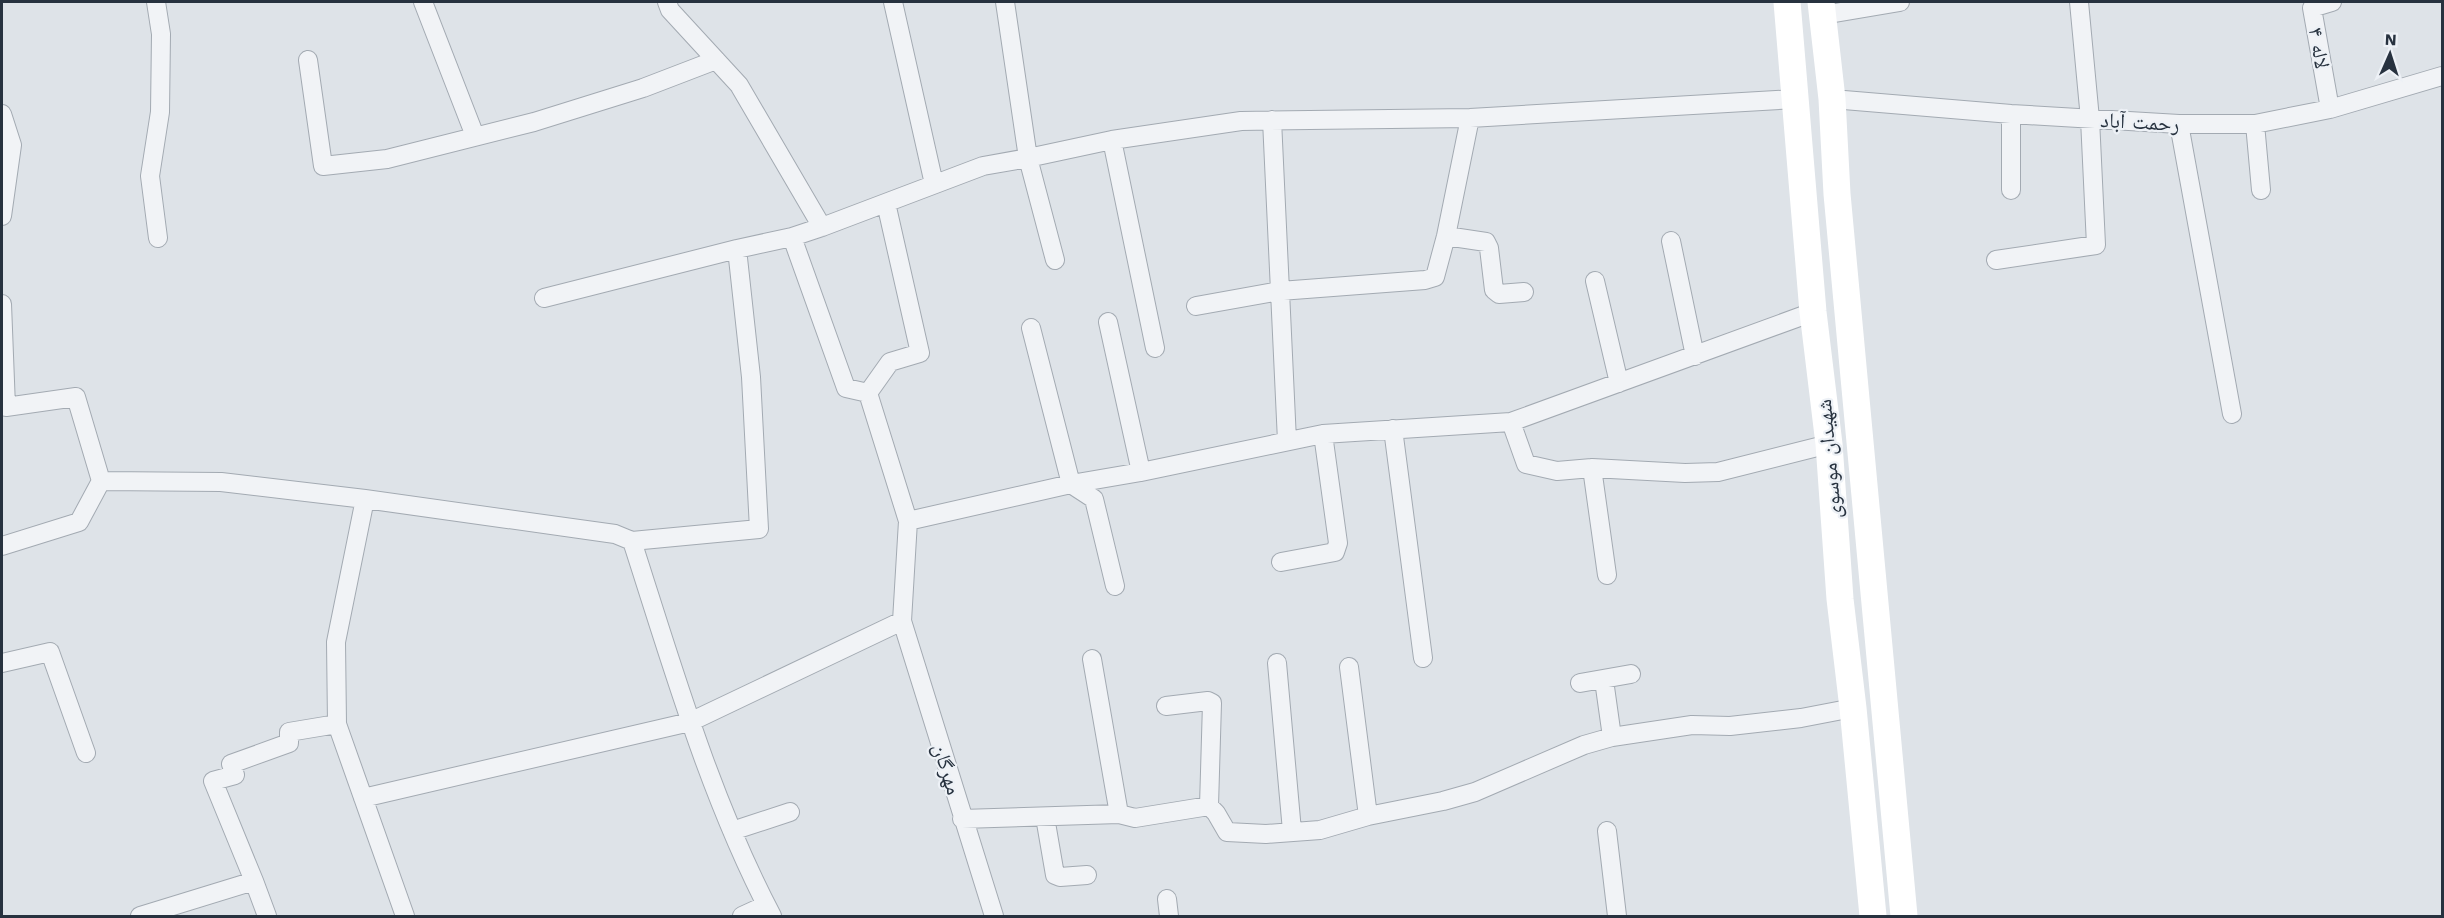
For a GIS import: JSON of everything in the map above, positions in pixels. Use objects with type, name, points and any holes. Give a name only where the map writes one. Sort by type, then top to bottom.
[{"type":"street","points":[[156,2],[161,34],[160,112],[150,176],[158,238]]},
{"type":"street","points":[[423,2],[475,135]]},
{"type":"street","points":[[667,2],[670,10],[739,85],[822,227]]},
{"type":"street","points":[[893,2],[934,184]]},
{"type":"street","points":[[1005,2],[1028,158],[1055,260]]},
{"type":"street","name":"شهیدان موسوی","points":[[1786,2],[1814,312],[1829,444],[1840,599],[1853,708],[1868,916]]},
{"type":"street","points":[[1822,8],[1900,2]]},
{"type":"street","points":[[1996,260],[2096,245],[2090,119],[2079,2]]},
{"type":"street","name":"لاله ۴","points":[[2330,109],[2312,8],[2332,2]]},
{"type":"street","name":"شهیدان موسوی","points":[[1822,8],[1904,916]]},
{"type":"street","points":[[308,60],[323,166],[387,159],[556,116],[643,88],[716,60]]},
{"type":"street","name":"رحمت آباد","points":[[1832,99],[2090,119],[2179,124],[2255,124],[2330,109],[2442,76]]},
{"type":"street","points":[[544,298],[792,237],[983,166],[1113,140],[1241,121],[1470,118],[1795,99]]},
{"type":"street","points":[[2,114],[12,145],[5,171],[2,216]]},
{"type":"street","points":[[2011,114],[2011,190]]},
{"type":"street","points":[[1196,306],[1280,291],[1425,280],[1435,277],[1446,236],[1470,118]]},
{"type":"street","points":[[1272,120],[1287,441]]},
{"type":"street","points":[[2179,124],[2232,414]]},
{"type":"street","points":[[2255,124],[2261,190]]},
{"type":"street","points":[[1113,140],[1155,348]]},
{"type":"street","points":[[868,393],[890,362],[920,354],[886,203]]},
{"type":"street","points":[[1446,236],[1486,242],[1489,248],[1494,290],[1499,294],[1524,292]]},
{"type":"street","points":[[792,237],[846,388],[868,393]]},
{"type":"street","points":[[1671,241],[1695,356]]},
{"type":"street","points":[[101,481],[221,482],[365,499],[615,534],[632,541],[759,529],[751,377],[737,249]]},
{"type":"street","points":[[1595,281],[1619,383]]},
{"type":"street","points":[[2,304],[6,407],[76,397],[101,481],[79,522],[2,546]]},
{"type":"street","points":[[908,521],[1071,483],[1141,472],[1323,434],[1511,422],[1814,312]]},
{"type":"street","points":[[1108,322],[1141,472]]},
{"type":"street","points":[[1031,328],[1071,483],[1094,499],[1115,586]]},
{"type":"street","points":[[363,798],[690,722],[902,621],[908,521],[868,393]]},
{"type":"street","points":[[1511,422],[1526,464],[1557,471],[1592,468],[1718,472],[1829,444]]},
{"type":"street","points":[[1393,429],[1423,658]]},
{"type":"street","points":[[1281,562],[1335,552],[1338,543],[1323,434]]},
{"type":"street","points":[[1592,468],[1607,575]]},
{"type":"street","points":[[365,499],[336,642],[338,724],[405,916]]},
{"type":"street","points":[[632,541],[690,722],[732,831],[769,911],[742,916]]},
{"type":"street","name":"مهرگان","points":[[902,621],[994,916]]},
{"type":"street","points":[[2,663],[50,652],[86,753]]},
{"type":"street","points":[[1092,659],[1119,814]]},
{"type":"street","points":[[1277,663],[1292,831]]},
{"type":"street","points":[[1349,667],[1368,816]]},
{"type":"street","points":[[1580,682],[1631,674]]},
{"type":"street","points":[[1604,680],[1612,736]]},
{"type":"street","points":[[1166,706],[1208,701],[1212,703],[1209,806],[1227,832],[1266,834],[1320,830],[1368,816],[1475,792],[1584,745],[1612,736],[1692,725],[1730,726],[1801,718],[1853,708]]},
{"type":"street","points":[[267,916],[213,781],[235,774],[231,765],[289,743],[289,732],[338,724]]},
{"type":"street","points":[[962,819],[1119,814],[1136,818],[1209,806]]},
{"type":"street","points":[[732,831],[790,812]]},
{"type":"street","points":[[1046,817],[1054,875],[1060,877],[1087,875]]},
{"type":"street","points":[[1607,831],[1617,916]]},
{"type":"street","points":[[140,916],[254,881]]}]
